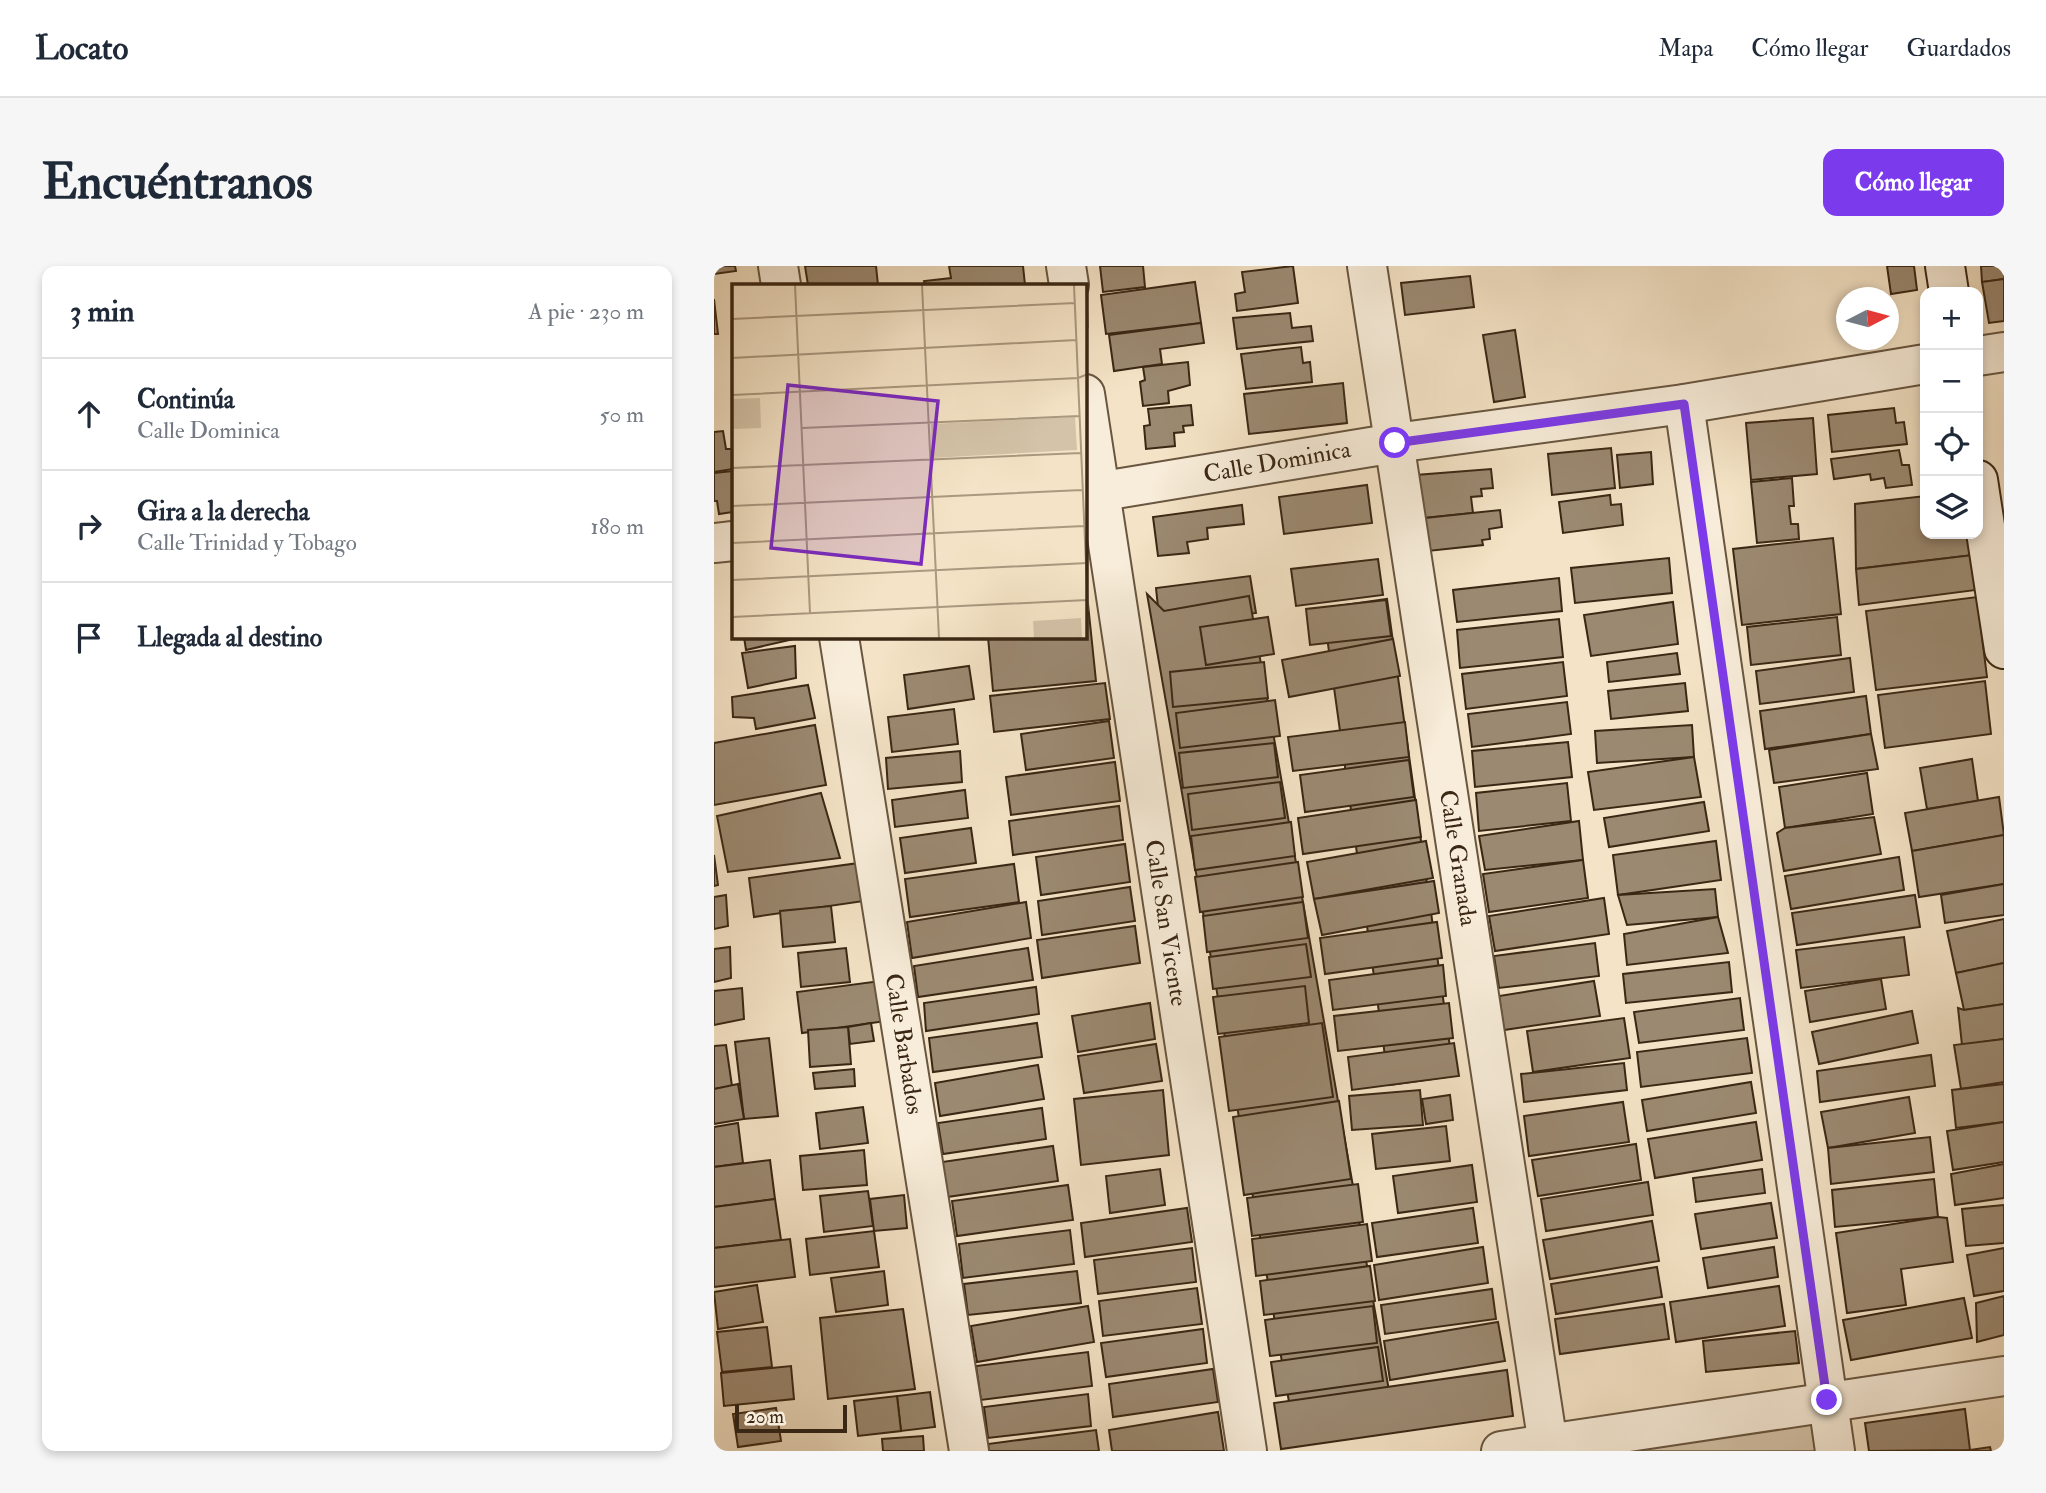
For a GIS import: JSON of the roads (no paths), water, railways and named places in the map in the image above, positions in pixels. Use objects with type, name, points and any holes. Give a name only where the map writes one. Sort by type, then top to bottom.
[{"type":"street","points":[[778,266],[781,284]]},
{"type":"street","points":[[1066,266],[1069,284]]},
{"type":"street","name":"Calle Granada","points":[[1367,266],[1548,1447]]},
{"type":"street","points":[[1945,266],[1948,287]]},
{"type":"street","points":[[1983,354],[2004,352]]},
{"type":"street","name":"Calle Dominica","points":[[1092,493],[1395,443],[1684,404],[1920,365]]},
{"type":"street","points":[[1684,404],[1835,1451]]},
{"type":"street","name":"Calle San Vicente","points":[[1087,422],[1092,493],[1247,1451]]},
{"type":"street","points":[[1983,512],[2004,649]]},
{"type":"street","points":[[714,543],[732,541]]},
{"type":"street","name":"Calle Barbados","points":[[839,639],[969,1451]]},
{"type":"street","points":[[1501,1451],[1548,1447],[1827,1400],[2004,1376]]}]
